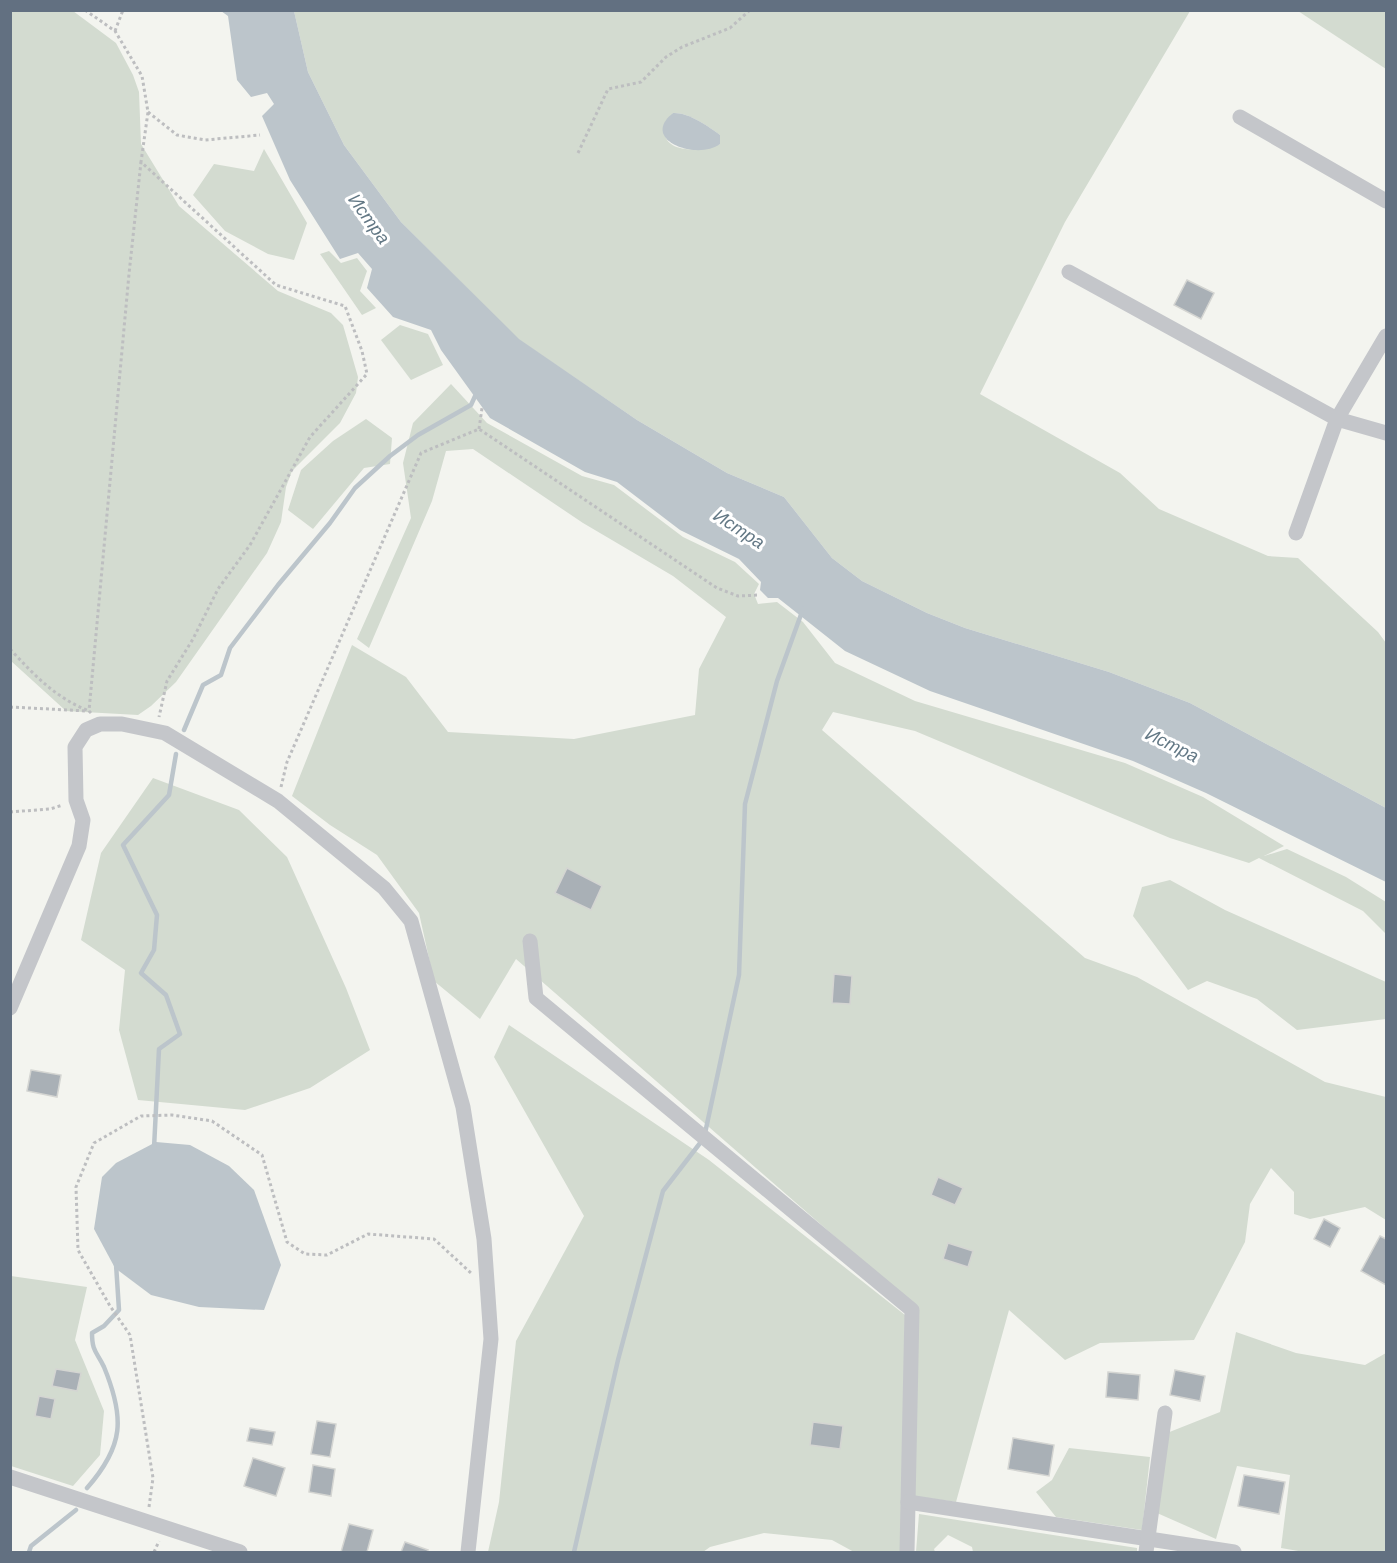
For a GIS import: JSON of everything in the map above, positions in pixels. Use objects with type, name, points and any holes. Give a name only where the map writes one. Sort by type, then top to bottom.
[{"type":"street","points":[[1240,117],[1386,201]]},
{"type":"street","points":[[1069,272],[1337,419],[1386,433]]},
{"type":"street","points":[[1296,533],[1337,419],[1386,336]]},
{"type":"street","points":[[10,1008],[79,846],[83,820],[76,800],[75,747],[86,730],[100,724],[122,724],[165,733],[278,801],[384,888],[411,921],[463,1107],[484,1239],[491,1339],[468,1552]]},
{"type":"street","points":[[530,941],[536,998],[912,1310],[907,1552]]},
{"type":"street","points":[[1147,1546],[1166,1413]]},
{"type":"street","points":[[10,1477],[240,1552]]},
{"type":"street","points":[[908,1502],[1147,1546],[1234,1552]]},
{"type":"path","points":[[85,10],[115,31],[142,76],[148,112],[129,274],[89,711]]},
{"type":"path","points":[[115,31],[123,10]]},
{"type":"path","points":[[578,153],[608,89],[641,82],[666,57],[682,47],[730,28],[750,10]]},
{"type":"path","points":[[148,112],[177,135],[205,140],[260,135]]},
{"type":"path","points":[[141,162],[276,285],[345,306],[362,351],[367,374],[310,437],[250,546],[218,589],[193,639],[167,681],[158,716],[165,733]]},
{"type":"path","points":[[479,429],[482,408]]},
{"type":"path","points":[[479,429],[717,588],[738,596],[759,595]]},
{"type":"path","points":[[278,801],[287,762],[421,453],[479,429]]},
{"type":"path","points":[[10,650],[46,687],[68,703],[89,711],[100,724]]},
{"type":"path","points":[[10,707],[89,711]]},
{"type":"path","points":[[10,812],[50,810],[76,800]]},
{"type":"path","points":[[147,1523],[153,1478],[130,1335],[110,1306],[78,1250],[76,1187],[94,1143],[141,1116],[172,1115],[212,1121],[262,1155],[287,1242],[305,1254],[327,1255],[368,1234],[434,1239],[459,1264],[487,1284]]},
{"type":"shaded area","points":[[10,11],[73,11],[116,43],[139,92],[141,144],[179,206],[278,291],[331,313],[343,325],[358,377],[356,393],[340,423],[292,471],[286,487],[281,522],[267,553],[176,682],[138,715],[66,711],[11,661]]},
{"type":"shaded area","points":[[294,11],[1190,11],[1065,222],[980,394],[1120,473],[1159,509],[1268,556],[1298,558],[1378,632],[1386,643],[1386,808],[1190,703],[1109,672],[965,628],[927,613],[862,581],[832,558],[784,497],[727,473],[637,420],[518,339],[401,222],[344,145],[308,72]],"holes":[[[673,113],[698,120],[720,135],[720,144],[687,149],[669,142],[665,135],[666,126]]]},
{"type":"shaded area","points":[[1298,11],[1386,11],[1386,69]]},
{"type":"shaded area","points":[[264,149],[307,223],[294,260],[268,254],[225,231],[193,195],[214,164],[254,171]]},
{"type":"shaded area","points":[[329,251],[341,263],[357,258],[367,271],[360,291],[376,308],[362,315],[320,254]]},
{"type":"shaded area","points":[[400,325],[428,334],[443,365],[411,380],[381,340]]},
{"type":"shaded area","points":[[451,384],[487,423],[582,476],[614,485],[683,537],[735,562],[759,584],[754,594],[758,604],[777,602],[803,622],[835,663],[915,701],[1125,763],[1203,797],[1284,846],[1264,856],[1287,849],[1346,877],[1386,902],[1386,934],[1363,911],[1259,858],[1249,863],[1170,838],[915,731],[833,712],[822,730],[1085,958],[1137,977],[1325,1082],[1386,1097],[1386,1220],[1365,1207],[1310,1219],[1294,1214],[1294,1192],[1271,1168],[1250,1204],[1245,1242],[1194,1340],[1100,1343],[1065,1360],[1009,1310],[956,1502],[913,1496],[918,1309],[516,959],[480,1019],[434,981],[419,913],[377,855],[330,825],[292,796],[352,645],[406,677],[448,732],[574,739],[695,715],[699,669],[726,617],[673,576],[583,523],[473,449],[446,451],[432,501],[369,648],[357,639],[411,518],[403,463],[413,423]]},
{"type":"shaded area","points":[[366,419],[392,438],[390,464],[364,468],[313,529],[288,510],[301,470],[333,441]]},
{"type":"shaded area","points":[[153,778],[239,810],[287,857],[346,988],[370,1050],[310,1088],[245,1110],[138,1100],[119,1030],[125,970],[81,940],[101,853]]},
{"type":"shaded area","points":[[1170,880],[1225,910],[1386,982],[1386,1019],[1297,1030],[1257,999],[1207,981],[1188,990],[1133,916],[1142,887]]},
{"type":"shaded area","points":[[509,1025],[709,1160],[905,1315],[901,1552],[854,1552],[832,1540],[764,1533],[710,1547],[703,1552],[488,1552],[499,1502],[516,1341],[584,1216],[494,1057]]},
{"type":"shaded area","points":[[11,1276],[87,1287],[75,1340],[104,1411],[100,1455],[73,1486],[11,1466]]},
{"type":"shaded area","points":[[1236,1332],[1296,1353],[1365,1365],[1386,1353],[1386,1552],[1304,1552],[1281,1548],[1290,1475],[1237,1466],[1216,1539],[1157,1513],[1167,1433],[1220,1412]]},
{"type":"shaded area","points":[[1069,1448],[1150,1457],[1142,1530],[1056,1517],[1036,1492],[1052,1480]]},
{"type":"shaded area","points":[[919,1514],[1137,1548],[1137,1552],[973,1552],[972,1547],[948,1535],[934,1549],[935,1552],[916,1552]]},
{"type":"water","name":"Истра","points":[[221,11],[294,11],[308,72],[344,145],[401,222],[519,339],[637,420],[727,473],[784,497],[832,558],[862,581],[927,613],[965,628],[1109,672],[1190,703],[1386,808],[1386,882],[1206,793],[1133,761],[930,691],[845,651],[778,598],[768,598],[760,590],[761,582],[739,559],[680,530],[617,482],[585,472],[490,418],[441,350],[431,330],[393,317],[367,288],[372,269],[358,253],[340,259],[290,180],[262,116],[274,104],[267,93],[251,97],[237,80],[228,16]]},
{"type":"water","points":[[673,113],[691,117],[710,128],[720,135],[720,144],[710,149],[698,150],[675,145],[667,139],[663,132],[664,123]]},
{"type":"water","points":[[156,1142],[190,1145],[229,1166],[254,1190],[281,1265],[264,1310],[199,1307],[151,1295],[115,1268],[94,1229],[102,1177],[116,1163]]},
{"type":"building","points":[[1187,280],[1214,293],[1201,319],[1174,305]]},
{"type":"building","points":[[567,868],[602,886],[591,910],[555,893]]},
{"type":"building","points":[[834,974],[852,976],[850,1004],[832,1003]]},
{"type":"building","points":[[31,1070],[61,1075],[57,1097],[27,1091]]},
{"type":"building","points":[[938,1177],[963,1188],[955,1205],[931,1195]]},
{"type":"building","points":[[1324,1219],[1340,1228],[1330,1247],[1314,1239]]},
{"type":"building","points":[[1380,1236],[1386,1239],[1386,1285],[1361,1271]]},
{"type":"building","points":[[948,1243],[973,1251],[968,1267],[943,1259]]},
{"type":"building","points":[[56,1369],[81,1373],[77,1391],[52,1386]]},
{"type":"building","points":[[1175,1370],[1205,1376],[1200,1401],[1170,1395]]},
{"type":"building","points":[[1108,1372],[1140,1375],[1138,1400],[1106,1397]]},
{"type":"building","points":[[39,1396],[55,1399],[51,1419],[35,1416]]},
{"type":"building","points":[[317,1421],[336,1424],[330,1457],[311,1454]]},
{"type":"building","points":[[813,1422],[843,1426],[840,1449],[810,1445]]},
{"type":"building","points":[[250,1428],[275,1432],[272,1445],[247,1441]]},
{"type":"building","points":[[1013,1438],[1054,1445],[1049,1476],[1008,1469]]},
{"type":"building","points":[[253,1458],[285,1468],[276,1496],[244,1486]]},
{"type":"building","points":[[313,1465],[335,1469],[331,1496],[309,1492]]},
{"type":"building","points":[[1244,1475],[1285,1482],[1279,1514],[1238,1506]]},
{"type":"building","points":[[349,1524],[373,1530],[367,1552],[341,1552]]},
{"type":"building","points":[[405,1542],[428,1550],[427,1552],[401,1552]]},
{"type":"waterway","points":[[184,730],[203,685],[221,675],[230,648],[278,585],[330,523],[355,488],[390,456],[418,435],[471,405],[476,394]]},
{"type":"waterway","points":[[574,1552],[618,1360],[663,1191],[704,1138],[739,975],[745,804],[777,681],[803,609]]},
{"type":"waterway","points":[[154,1148],[159,1049],[180,1034],[166,995],[141,973],[154,950],[157,915],[123,845],[169,795],[176,754]]},
{"type":"waterway","points":[[87,1488],[108,1459],[117,1431],[118,1417],[111,1385],[92,1339],[92,1333],[104,1326],[119,1310],[116,1264]]},
{"type":"waterway","points":[[29,1552],[31,1546],[76,1510]]}]
